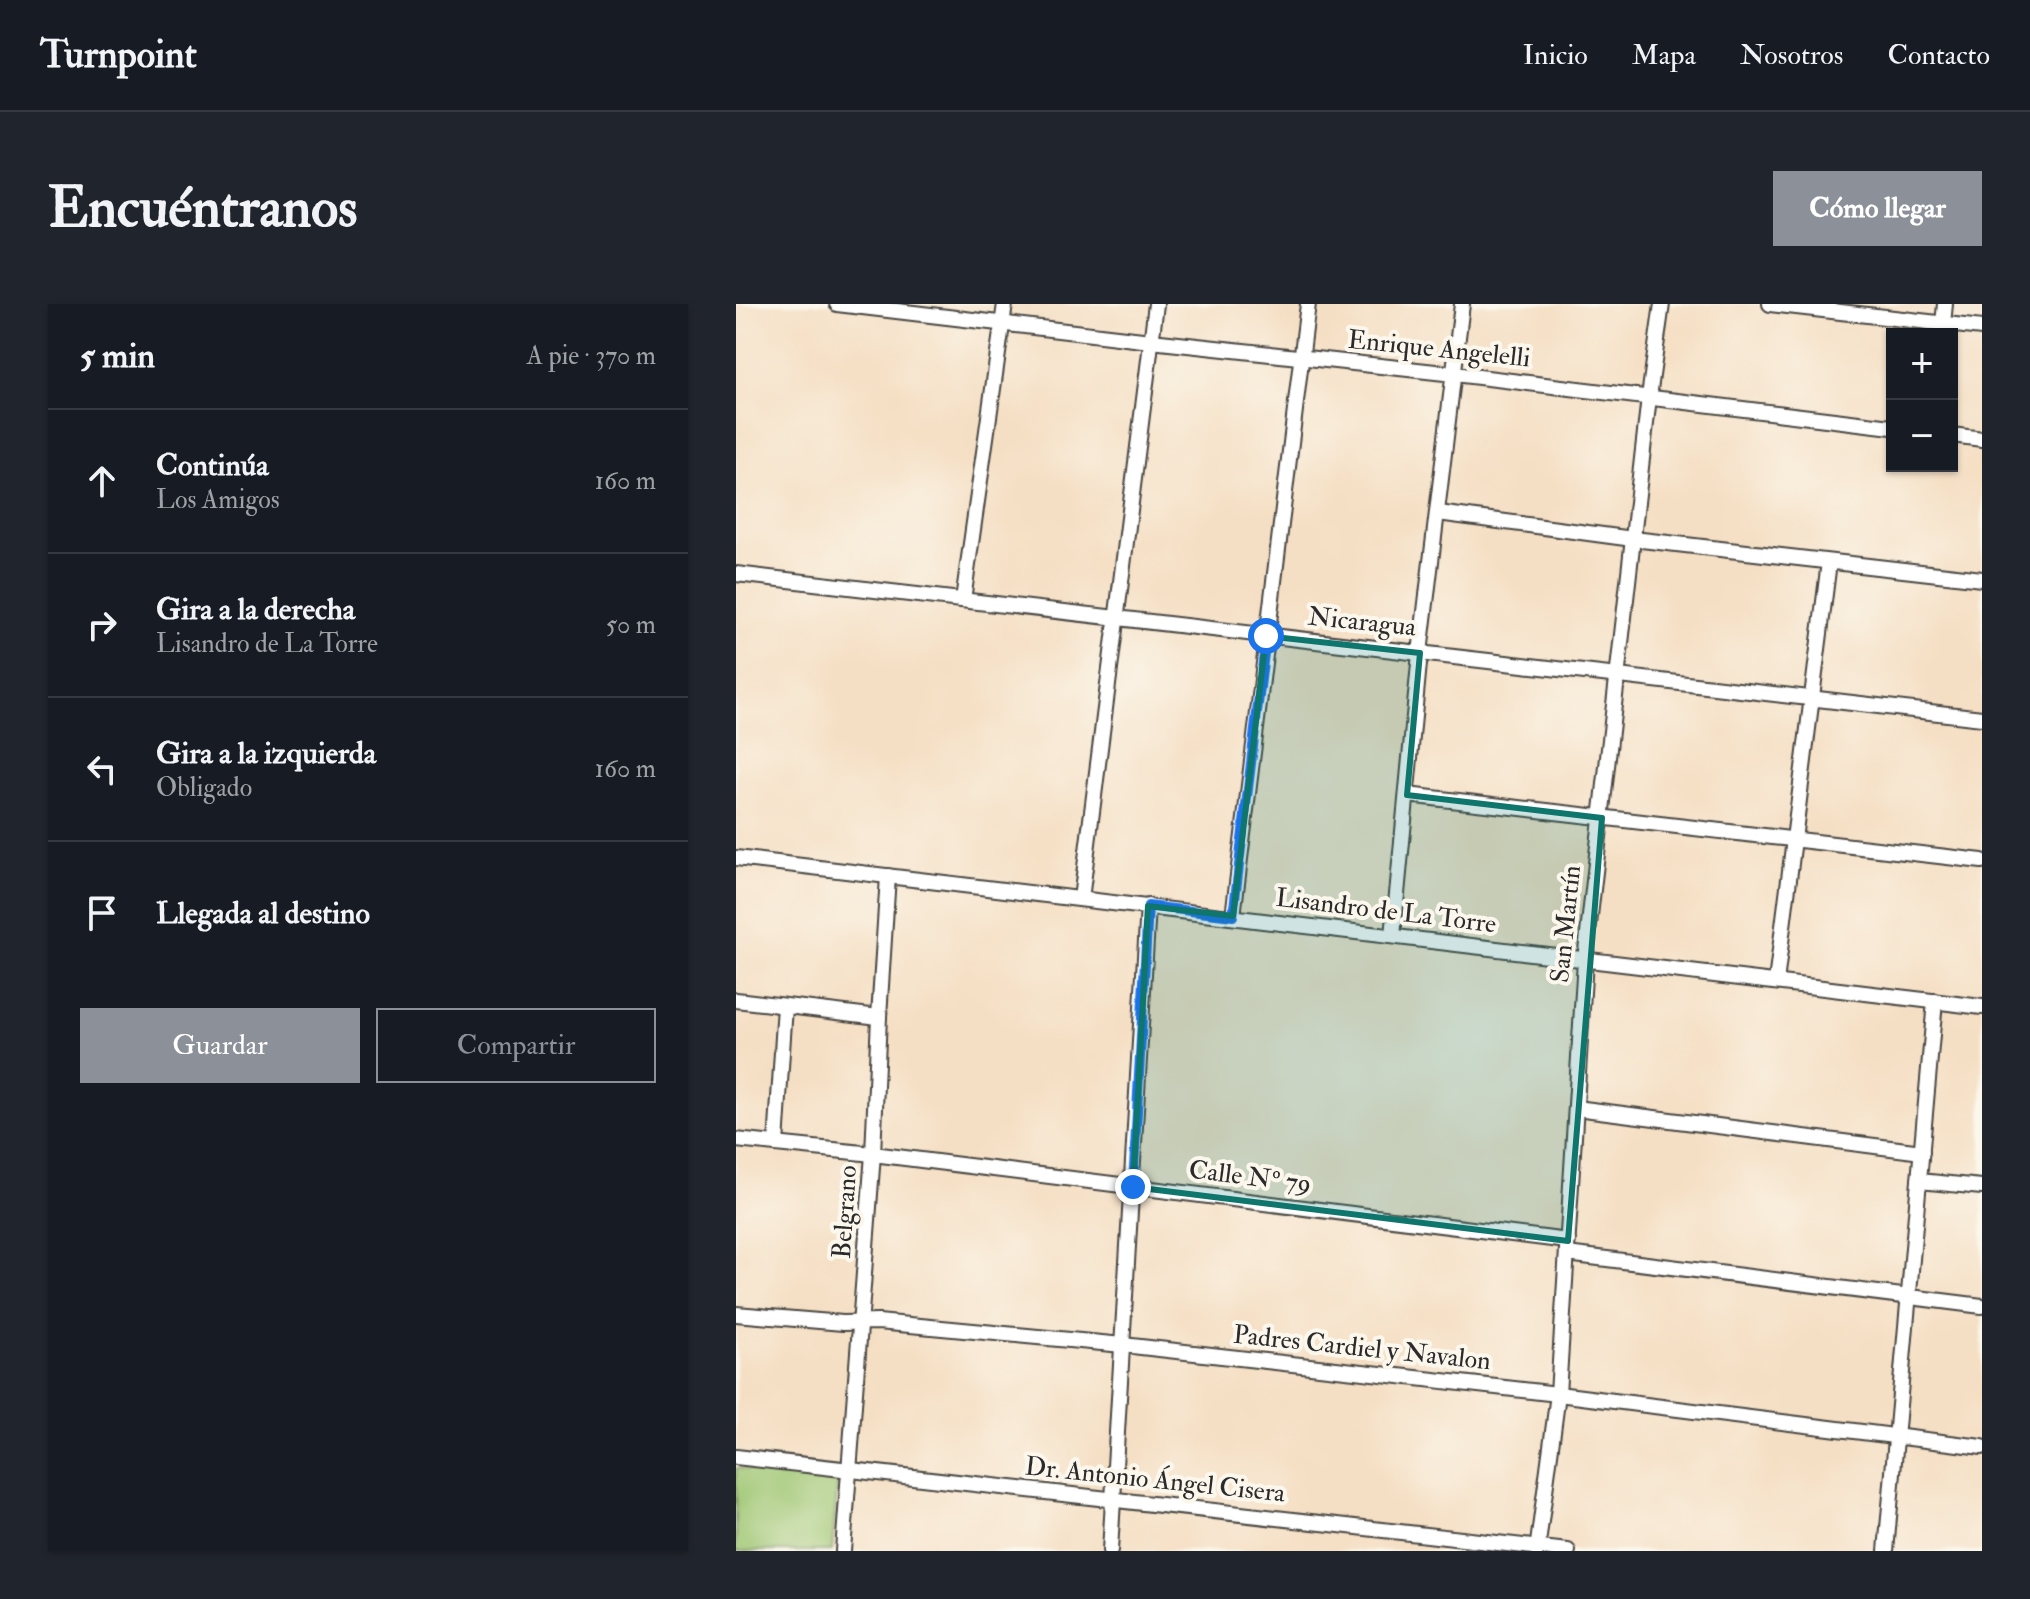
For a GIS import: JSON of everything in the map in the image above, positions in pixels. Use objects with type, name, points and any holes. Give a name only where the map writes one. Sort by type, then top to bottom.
[{"type":"street","points":[[963,600],[1005,304]]},
{"type":"street","points":[[1081,899],[1156,304]]},
{"type":"street","points":[[1233,916],[1308,304]]},
{"type":"street","points":[[1393,936],[1420,653],[1462,304]]},
{"type":"street","name":"San Martín","points":[[1537,1549],[1558,1394],[1585,960],[1662,304]]},
{"type":"street","points":[[1770,304],[1982,328]]},
{"type":"street","points":[[1943,324],[1945,304]]},
{"type":"street","name":"Enrique Angelelli","points":[[847,305],[1886,426]]},
{"type":"street","points":[[1958,436],[1982,439]]},
{"type":"street","points":[[1438,513],[1982,579]]},
{"type":"street","points":[[1776,982],[1829,562]]},
{"type":"street","name":"Nicaragua","points":[[736,574],[1982,718]]},
{"type":"street","points":[[1407,795],[1982,861]]},
{"type":"street","name":"Lisandro de La Torre","points":[[736,858],[1982,1007]]},
{"type":"street","name":"Belgrano","points":[[843,1551],[873,1154],[888,876]]},
{"type":"street","points":[[1110,1551],[1148,906]]},
{"type":"street","points":[[736,1000],[879,1017]]},
{"type":"street","points":[[1886,1551],[1935,1001]]},
{"type":"street","points":[[776,1144],[785,1006]]},
{"type":"street","points":[[1576,1108],[1922,1152]]},
{"type":"street","name":"Calle Nº 79","points":[[736,1140],[1133,1187],[1982,1306]]},
{"type":"street","points":[[1919,1181],[1982,1187]]},
{"type":"street","name":"Padres Cardiel y Navalon","points":[[736,1314],[843,1323],[878,1322],[1123,1345],[1558,1394],[1982,1447]]},
{"type":"street","name":"Dr. Antonio Ángel Cisera","points":[[736,1457],[1568,1551]]},
{"type":"highlighted area","points":[[1266,636],[1420,653],[1407,795],[1602,818],[1568,1241],[1133,1187],[1148,906],[1233,916]]},
{"type":"green space","points":[[736,1468],[838,1479],[832,1551],[736,1551]]},
{"type":"route","points":[[1133,1187],[1148,906],[1233,916],[1266,636]]}]
